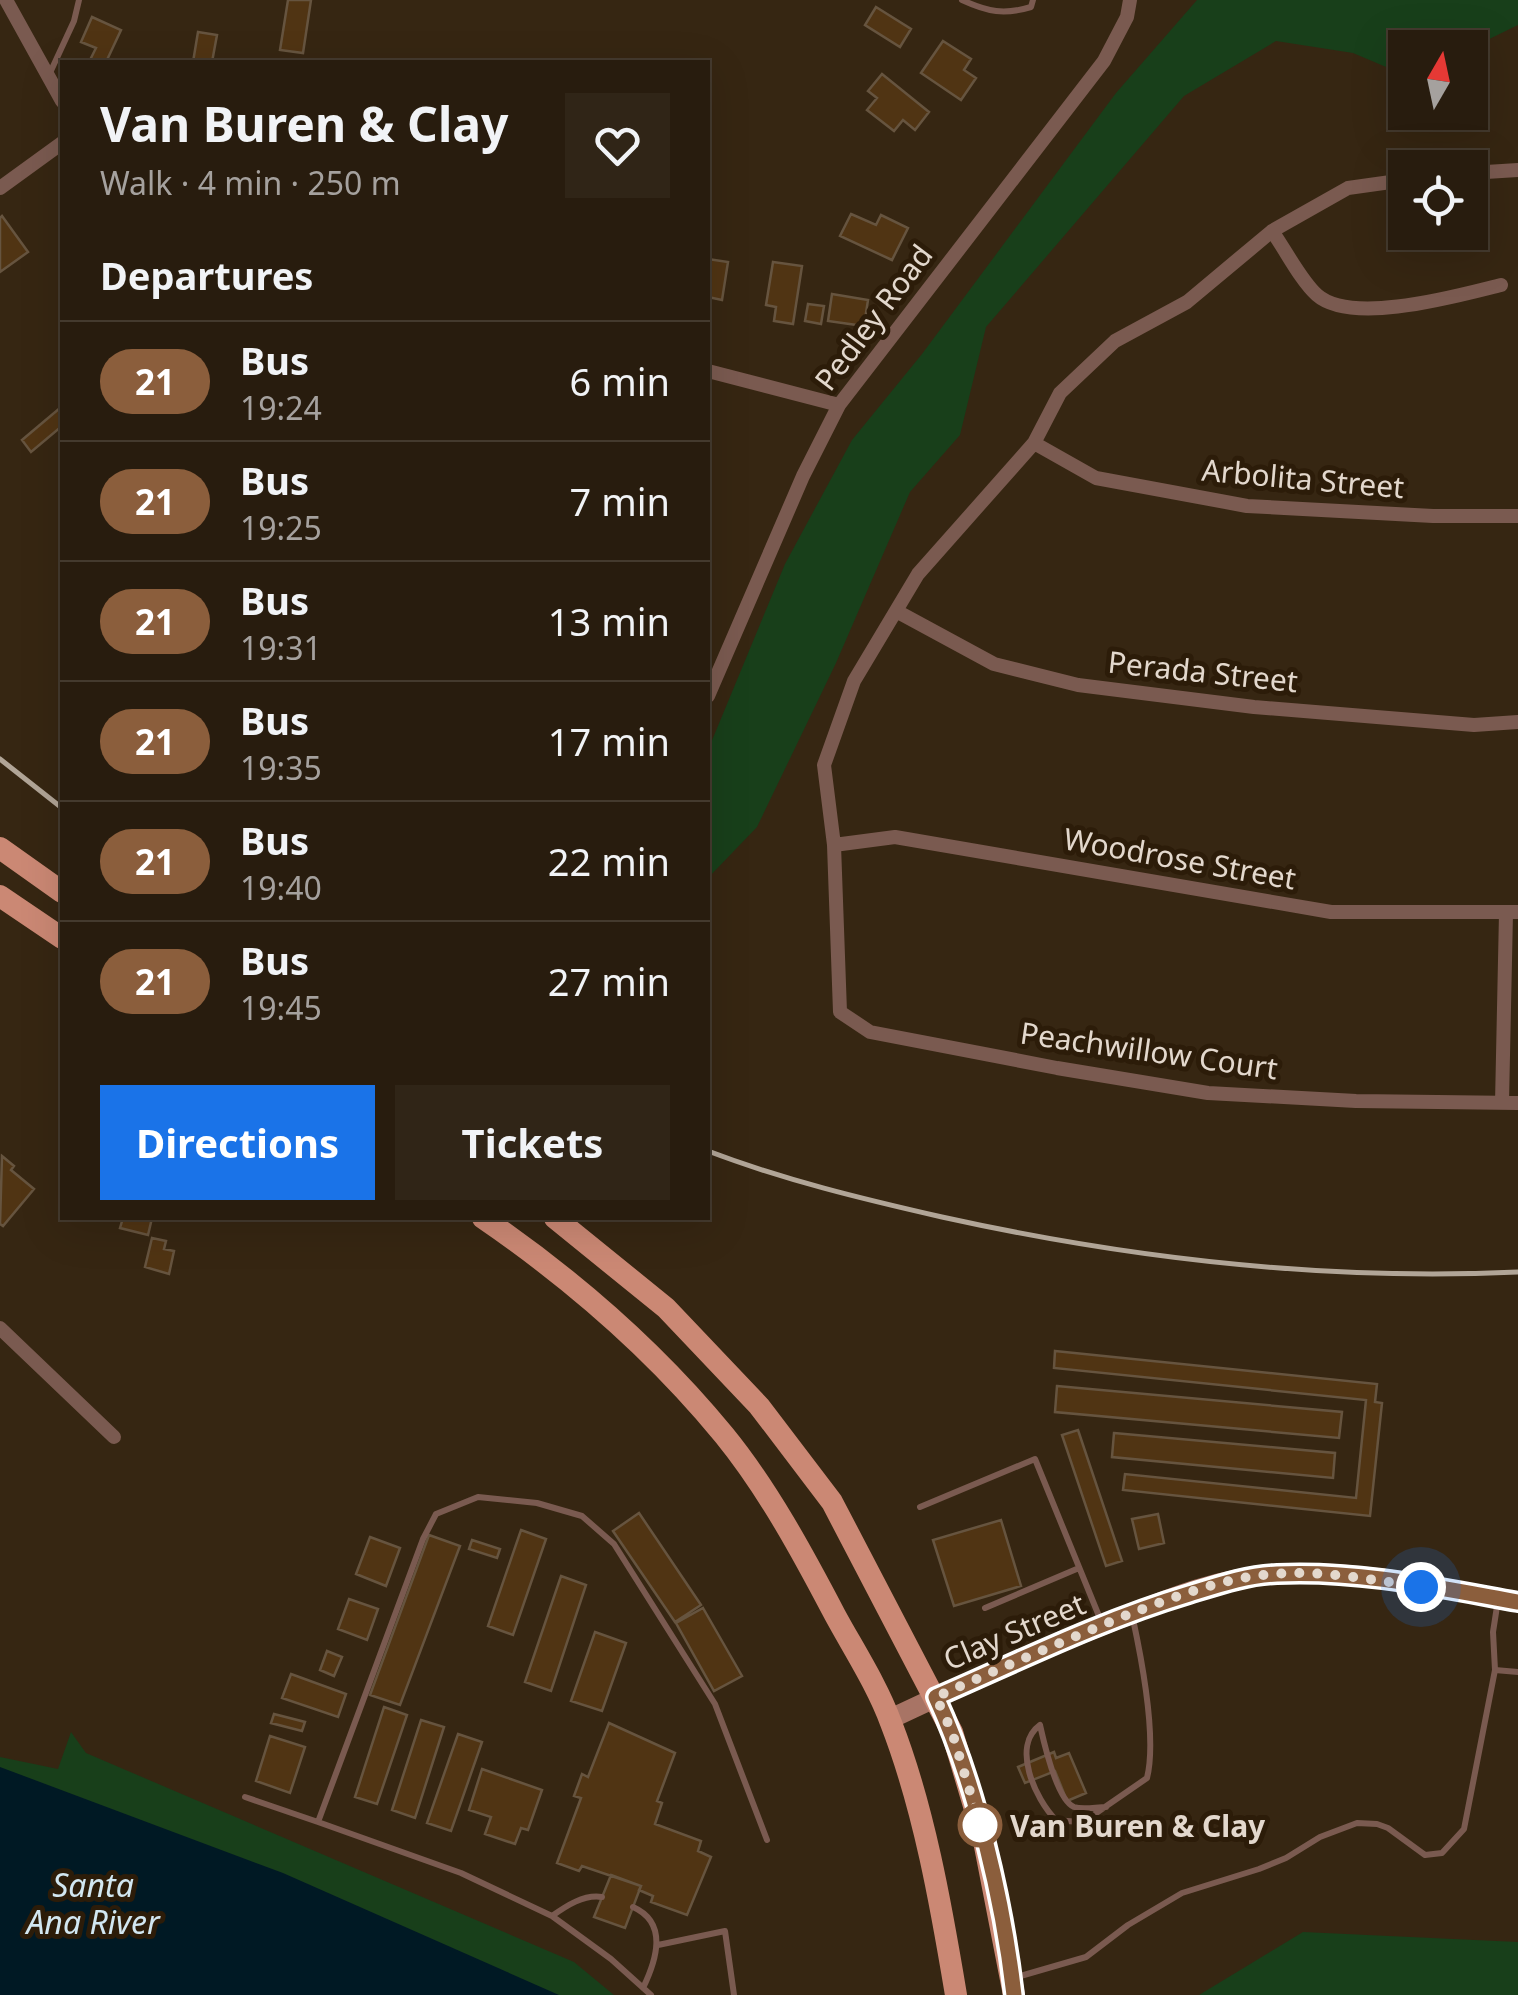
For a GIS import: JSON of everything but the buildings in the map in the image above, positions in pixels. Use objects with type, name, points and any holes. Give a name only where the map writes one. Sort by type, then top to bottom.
[{"type":"main road","points":[[0,848],[60,891]]},
{"type":"main road","points":[[0,896],[60,937]]},
{"type":"main road","points":[[486,1220],[534,1252],[646,1348],[725,1436],[804,1557],[890,1718],[922,1829],[956,1995]]},
{"type":"main road","points":[[557,1220],[666,1308],[759,1406],[832,1502],[952,1732],[980,1826],[1013,1986]]},
{"type":"main road","name":"Clay Street","points":[[890,1718],[1103,1625],[1235,1580],[1274,1574],[1343,1575],[1508,1600]]},
{"type":"street","points":[[6,0],[60,97]]},
{"type":"street","name":"Pedley Road","points":[[710,691],[803,476],[839,405],[1104,61],[1127,17],[1130,0]]},
{"type":"street","points":[[0,188],[60,143]]},
{"type":"street","points":[[1488,172],[1518,170]]},
{"type":"street","points":[[834,845],[824,765],[854,681],[918,574],[1034,442],[1060,393],[1115,341],[1187,302],[1272,231],[1348,188],[1388,182]]},
{"type":"street","points":[[1272,231],[1318,296],[1346,307],[1418,306],[1501,285]]},
{"type":"street","points":[[710,372],[839,405]]},
{"type":"street","name":"Arbolita Street","points":[[1034,442],[1096,478],[1246,506],[1433,516],[1518,516]]},
{"type":"street","name":"Perada Street","points":[[898,612],[994,664],[1078,685],[1254,706],[1474,725],[1518,722]]},
{"type":"street","name":"Woodrose Street","points":[[834,845],[894,837],[1331,912],[1512,913]]},
{"type":"street","name":"Peachwillow Court","points":[[834,845],[840,1012],[870,1032],[1208,1092],[1356,1101],[1518,1103]]},
{"type":"street","points":[[1502,1104],[1512,913]]},
{"type":"street","points":[[0,1328],[114,1437]]},
{"type":"lane","points":[[48,76],[80,0]]},
{"type":"lane","points":[[962,0],[986,11],[1008,14],[1032,7],[1034,0]]},
{"type":"lane","points":[[920,1507],[1034,1459],[1103,1625]]},
{"type":"lane","points":[[318,1822],[422,1539],[436,1514],[478,1497],[537,1503],[582,1516],[614,1544],[715,1704],[767,1840]]},
{"type":"lane","points":[[986,1608],[1080,1568]]},
{"type":"lane","points":[[1013,1986],[1086,1957],[1128,1924],[1182,1893],[1259,1869],[1320,1837],[1357,1823],[1388,1828],[1425,1855],[1442,1853],[1464,1828],[1494,1670],[1494,1632],[1508,1600]]},
{"type":"lane","points":[[1107,1806],[1075,1808],[1067,1802],[1047,1755],[1040,1725],[1025,1744],[1026,1757],[1049,1813],[1056,1820],[1079,1822],[1107,1806],[1147,1778],[1151,1763],[1144,1682],[1131,1614]]},
{"type":"lane","points":[[1494,1670],[1518,1672]]},
{"type":"lane","points":[[246,1797],[461,1873],[552,1916],[651,1995]]},
{"type":"lane","points":[[552,1916],[568,1905],[602,1897]]},
{"type":"lane","points":[[633,1907],[641,1910],[653,1925],[658,1945],[656,1960],[643,1988]]},
{"type":"lane","points":[[658,1945],[725,1930],[734,1995]]},
{"type":"green space","points":[[1197,0],[1518,0],[1518,25],[1488,40],[1488,30],[1388,30],[1388,68],[1353,53],[1276,41],[1184,96],[986,327],[960,435],[910,492],[836,663],[757,827],[710,876],[710,745],[785,564],[852,440],[922,354],[1116,93]]},
{"type":"green space","name":"Santa Ana River","points":[[71,1732],[86,1753],[574,1962],[614,1995],[0,1995],[0,1757],[58,1769]]},
{"type":"green space","points":[[1303,1932],[1518,1942],[1518,1995],[1199,1995]]},
{"type":"water","name":"Santa Ana River","points":[[0,1767],[283,1873],[559,1995],[0,1995]]},
{"type":"railway","points":[[0,759],[60,806]]},
{"type":"railway","points":[[710,1152],[853,1196],[1085,1245],[1300,1270],[1518,1272]]},
{"type":"bus line","name":"21","points":[[1014,1995],[983,1836],[952,1732],[936,1697],[1160,1602],[1235,1580],[1274,1574],[1343,1575],[1518,1602]]},
{"type":"place","name":"Van Buren & Clay","points":[[980,1825]]},
{"type":"route","points":[[980,1825],[952,1732],[936,1697],[1160,1602],[1235,1580],[1274,1574],[1343,1575],[1421,1587]]}]
